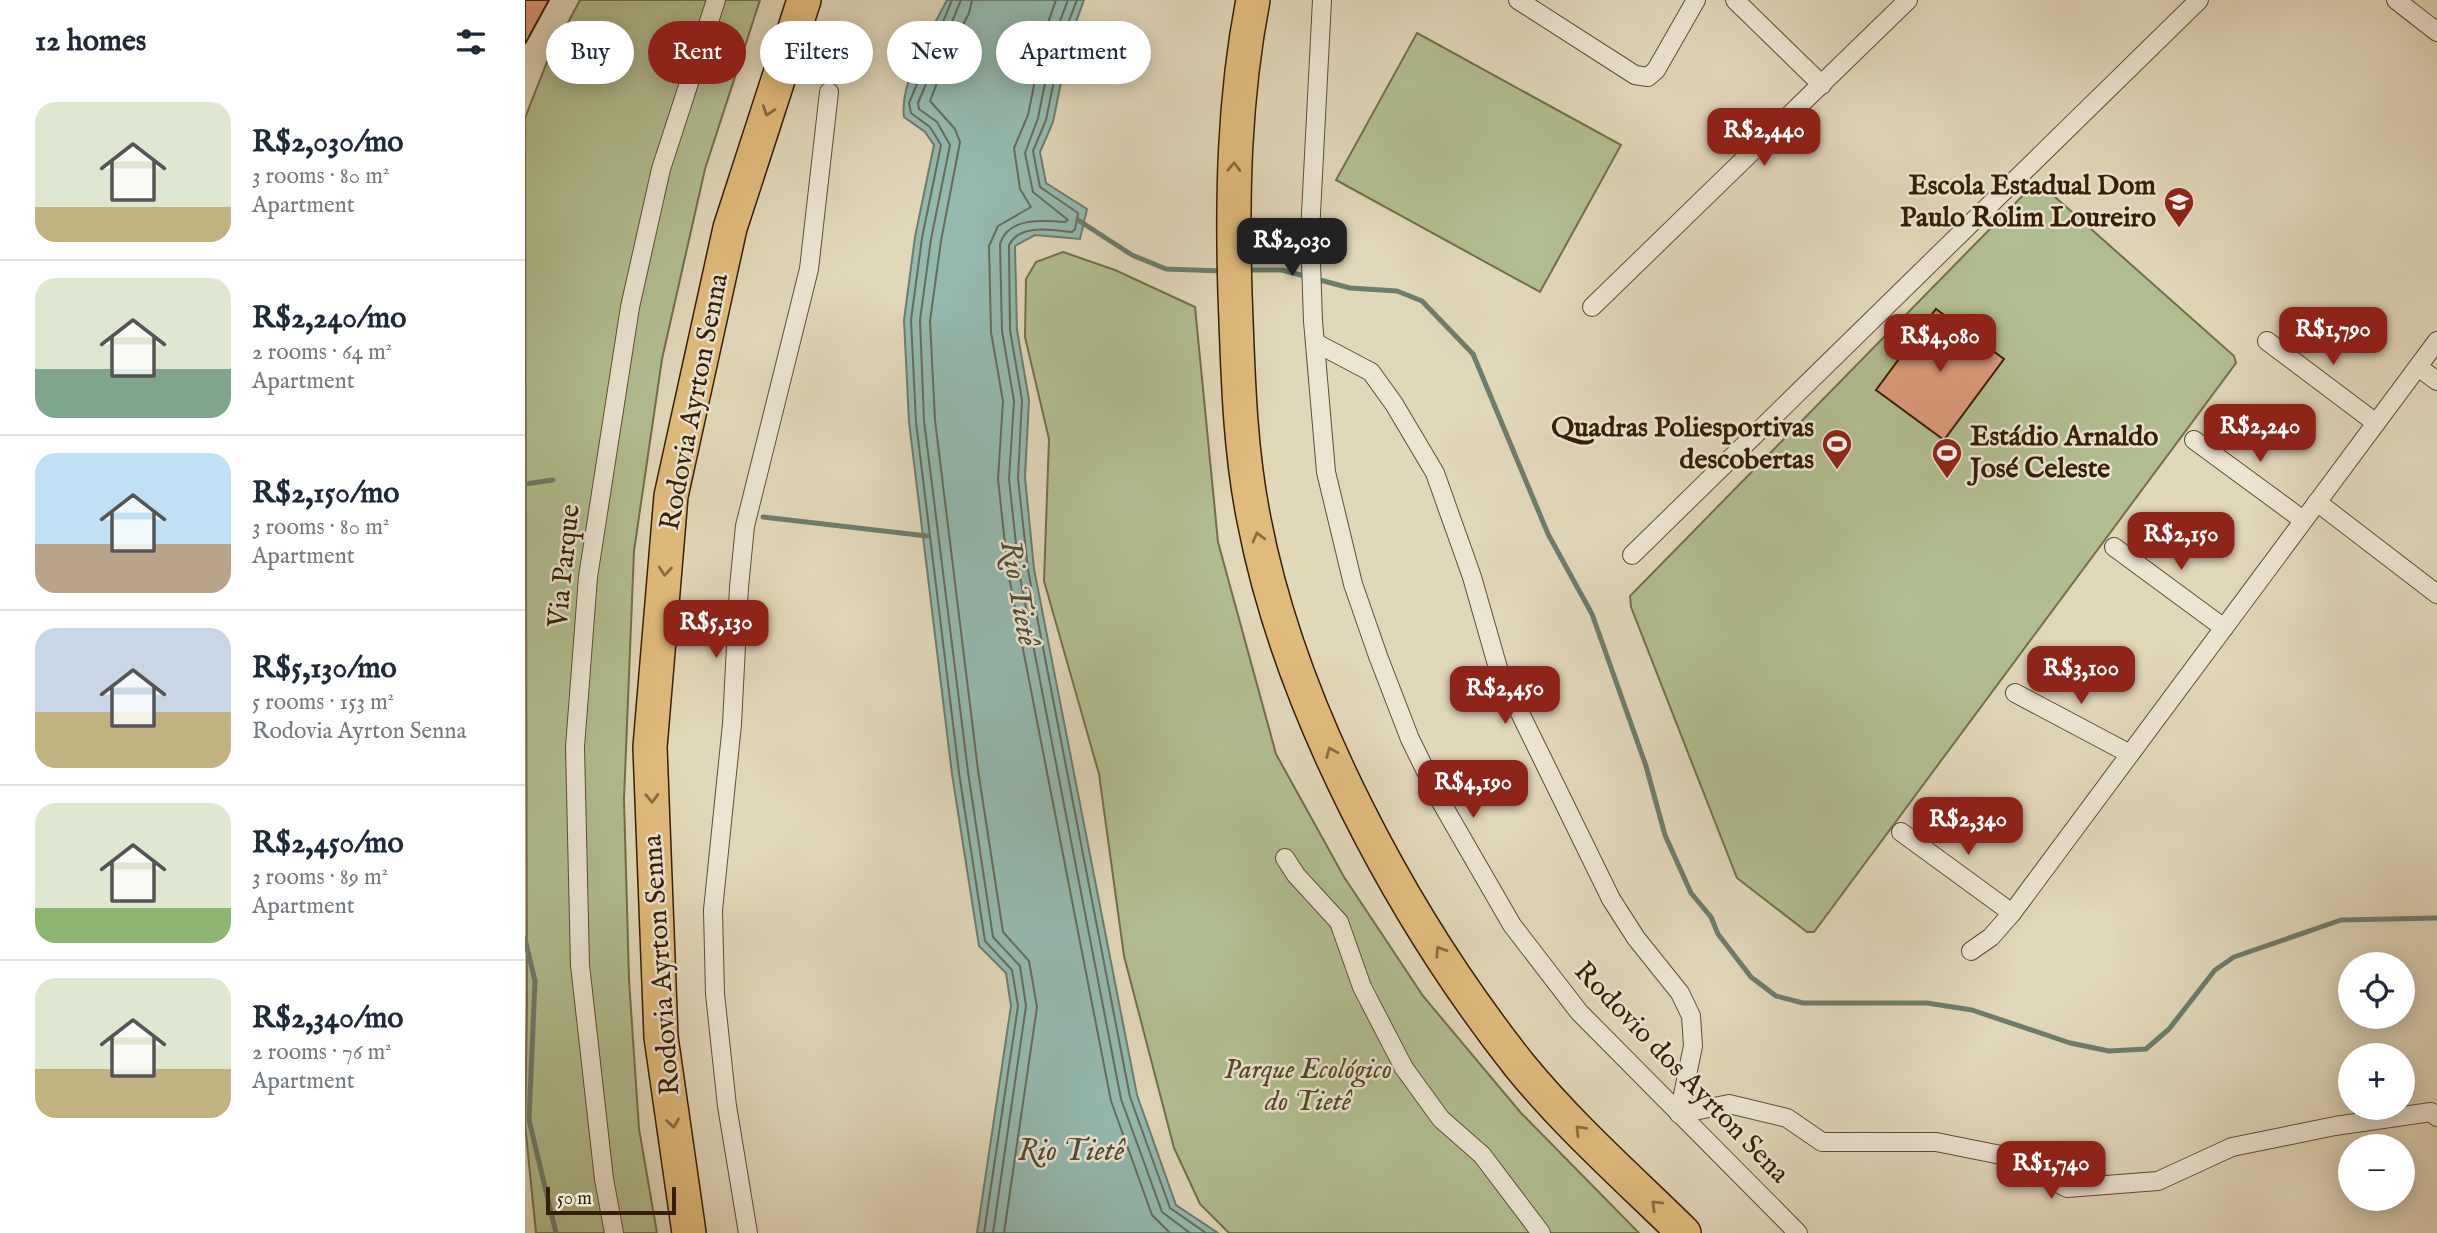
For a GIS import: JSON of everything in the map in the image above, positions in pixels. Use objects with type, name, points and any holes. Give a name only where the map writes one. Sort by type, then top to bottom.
[{"type":"highway","name":"Rodovia Ayrton Senna","points":[[689,1233],[661,1037],[650,747],[671,496],[730,228],[804,0]]},
{"type":"highway","points":[[1253,0],[1235,122],[1233,235],[1240,421],[1254,521],[1283,628],[1309,701],[1350,796],[1440,952],[1521,1067],[1684,1233]]},
{"type":"street","name":"Via Parque","points":[[614,1233],[604,1179],[580,965],[575,747],[588,577],[607,436],[632,294],[661,169],[716,0]]},
{"type":"street","name":"Rodovio dos Ayrton Sena","points":[[1322,0],[1310,233],[1313,321],[1326,472],[1353,584],[1410,739],[1476,866],[1512,925],[1579,1012],[1798,1233]]},
{"type":"street","points":[[1518,0],[1635,75],[1648,77],[1656,71],[1696,0]]},
{"type":"street","points":[[1735,0],[1822,85]]},
{"type":"street","points":[[1592,307],[1908,0]]},
{"type":"street","points":[[1632,555],[2199,0]]},
{"type":"street","points":[[2396,0],[2437,32]]},
{"type":"street","points":[[748,1233],[727,1106],[715,994],[713,910],[732,724],[745,526],[809,270],[829,92]]},
{"type":"street","points":[[2267,341],[2377,423]]},
{"type":"street","points":[[1971,951],[1991,937],[2012,913],[2437,341]]},
{"type":"street","points":[[1316,342],[1371,372],[1395,404],[1435,473],[1472,577],[1498,668],[1611,899],[1636,939],[1680,993],[1691,1016],[1693,1046],[1679,1114],[1729,1104],[1787,1118],[1822,1142],[1936,1142],[2006,1156],[2067,1188],[2158,1181],[2232,1147],[2335,1126],[2431,1112],[2437,1117]]},
{"type":"street","points":[[2418,367],[2437,381]]},
{"type":"street","points":[[2194,439],[2303,520]]},
{"type":"street","points":[[2317,502],[2437,594]]},
{"type":"street","points":[[2114,547],[2224,628]]},
{"type":"street","points":[[2015,693],[2130,754]]},
{"type":"street","points":[[1901,832],[2012,913]]},
{"type":"street","points":[[1285,858],[1296,875],[1339,922],[1362,987],[1404,1068],[1441,1119],[1482,1155],[1541,1233]]},
{"type":"green space","points":[[580,0],[760,0],[746,43],[746,21],[648,21],[648,84],[733,84],[705,169],[662,359],[634,551],[624,799],[629,980],[639,1129],[657,1233],[536,1233],[525,1124],[525,118],[546,65],[546,84],[634,84],[634,21],[569,21]]},
{"type":"green space","points":[[1417,33],[1621,145],[1540,292],[1336,180]]},
{"type":"green space","name":"Estádio Arnaldo José Celeste","points":[[2037,181],[2234,356],[2236,363],[1814,932],[1807,932],[1737,878],[1631,607],[1630,596]]},
{"type":"green space","name":"Parque Ecológico do Tietê","points":[[1063,252],[1115,270],[1195,307],[1218,542],[1276,754],[1344,877],[1423,996],[1521,1113],[1639,1233],[1229,1233],[1200,1204],[1174,1148],[1124,956],[1099,774],[1044,581],[1049,439],[1025,337],[1026,279],[1036,262]]},
{"type":"water","name":"Rio Tietê","points":[[947,0],[1084,0],[1076,21],[996,21],[996,84],[1061,84],[1053,122],[1040,152],[1046,183],[1087,209],[1080,239],[1035,235],[1015,246],[1017,330],[1029,400],[1025,477],[1034,569],[1137,1095],[1176,1205],[1218,1233],[977,1233],[1011,1006],[1006,973],[979,946],[952,774],[909,422],[904,320],[915,237],[934,145],[925,132],[904,117],[904,103],[908,84],[982,84],[982,21],[936,21]]},
{"type":"building","points":[[525,0],[549,0],[525,44]]},
{"type":"building","points":[[1936,309],[2004,359],[1944,440],[1876,390]]},
{"type":"waterway","points":[[1078,220],[1132,255],[1166,269],[1223,271]]},
{"type":"waterway","points":[[1246,270],[1282,270],[1350,288],[1397,291],[1422,301],[1473,354],[1548,534],[1592,614],[1646,766],[1665,835],[1691,893],[1711,917],[1718,934],[1751,977],[1776,996],[1803,1003],[1927,1003],[1972,1010],[2070,1043],[2109,1051],[2146,1049],[2169,1029],[2215,970],[2234,957],[2341,920],[2437,918]]},
{"type":"waterway","points":[[525,484],[553,480]]},
{"type":"waterway","points":[[763,517],[927,536]]},
{"type":"waterway","points":[[525,939],[535,981],[529,1120],[556,1233]]},
{"type":"place","name":"Escola Estadual Dom Paulo Rolim Loureiro","points":[[2179,229]]},
{"type":"place","name":"Quadras Poliesportivas descobertas","points":[[1837,471]]},
{"type":"place","name":"Estádio Arnaldo José Celeste","points":[[1947,480]]}]
